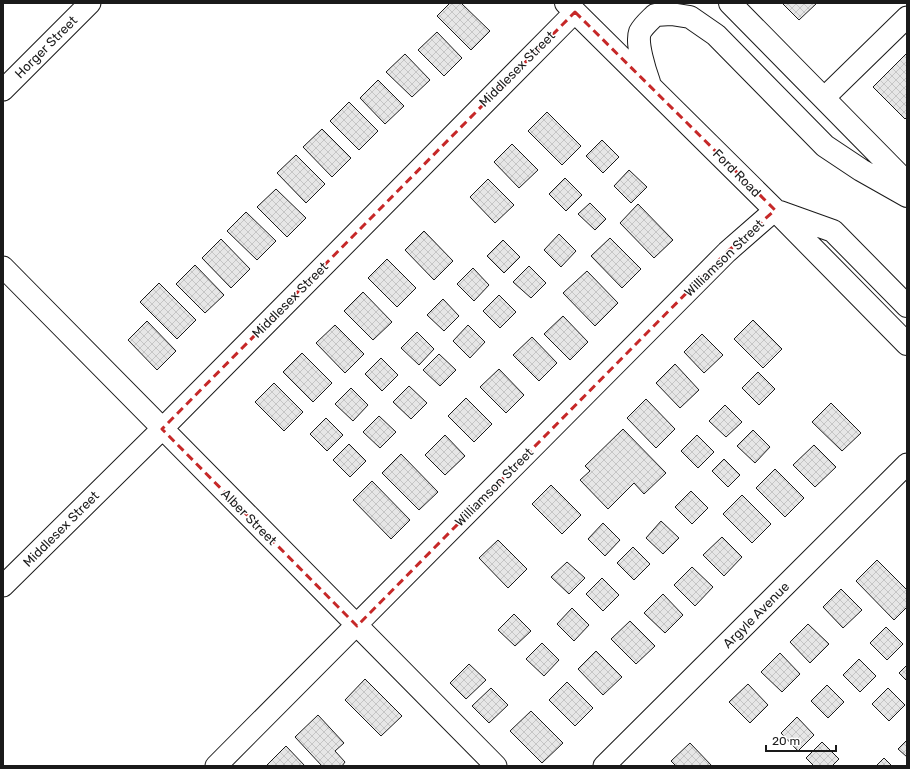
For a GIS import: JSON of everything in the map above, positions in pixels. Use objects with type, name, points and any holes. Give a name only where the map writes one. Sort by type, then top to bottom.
[{"type":"main road","points":[[730,3],[907,183]]},
{"type":"main road","name":"Ford Road","points":[[570,8],[775,210],[907,344]]},
{"type":"main road","points":[[650,86],[640,55],[640,33],[655,15],[670,14],[690,17],[716,36],[825,146],[861,170],[907,196]]},
{"type":"main road","points":[[775,210],[833,231],[907,306]]},
{"type":"street","name":"Horger Street","points":[[3,90],[90,3]]},
{"type":"street","name":"Middlesex Street","points":[[3,586],[162,429],[570,8]]},
{"type":"street","points":[[824,98],[907,17]]},
{"type":"street","name":"Williamson Street","points":[[216,766],[728,252],[775,210]]},
{"type":"street","name":"Alber Street","points":[[3,267],[496,766]]},
{"type":"street","name":"Argyle Avenue","points":[[604,766],[907,464]]},
{"type":"highlighted area","points":[[575,12],[775,210],[727,252],[357,626],[162,429]]},
{"type":"building","points":[[450,3],[461,3],[490,31],[471,50],[437,16]]},
{"type":"building","points":[[782,3],[817,3],[799,20]]},
{"type":"building","points":[[437,32],[462,58],[444,76],[418,50]]},
{"type":"building","points":[[907,53],[907,117],[905,119],[873,87]]},
{"type":"building","points":[[405,54],[430,80],[412,97],[386,72]]},
{"type":"building","points":[[378,80],[404,106],[385,124],[360,98]]},
{"type":"building","points":[[349,102],[378,131],[359,150],[330,121]]},
{"type":"building","points":[[547,112],[581,146],[562,165],[528,131]]},
{"type":"building","points":[[322,129],[351,158],[332,177],[303,147]]},
{"type":"building","points":[[602,140],[619,157],[603,173],[586,156]]},
{"type":"building","points":[[512,144],[538,170],[519,188],[494,162]]},
{"type":"building","points":[[296,155],[325,184],[306,203],[277,173]]},
{"type":"building","points":[[629,170],[647,187],[631,203],[614,186]]},
{"type":"building","points":[[565,178],[582,195],[566,211],[549,194]]},
{"type":"building","points":[[488,179],[514,205],[495,223],[470,197]]},
{"type":"building","points":[[276,189],[306,218],[287,237],[257,207]]},
{"type":"building","points":[[590,203],[606,219],[595,230],[578,214]]},
{"type":"building","points":[[638,204],[673,240],[654,258],[620,223]]},
{"type":"building","points":[[246,212],[276,241],[257,260],[227,231]]},
{"type":"building","points":[[424,231],[453,261],[434,280],[405,250]]},
{"type":"building","points":[[559,234],[576,251],[561,267],[544,250]]},
{"type":"building","points":[[610,238],[641,269],[622,288],[591,256]]},
{"type":"building","points":[[221,239],[250,269],[231,288],[202,258]]},
{"type":"building","points":[[503,240],[520,257],[504,273],[487,256]]},
{"type":"building","points":[[387,259],[416,288],[397,307],[368,278]]},
{"type":"building","points":[[195,265],[224,295],[205,313],[176,284]]},
{"type":"building","points":[[529,266],[546,283],[531,298],[513,282]]},
{"type":"building","points":[[473,268],[489,285],[474,301],[457,284]]},
{"type":"building","points":[[587,271],[618,303],[595,326],[563,293]]},
{"type":"building","points":[[159,283],[196,320],[177,339],[140,302]]},
{"type":"building","points":[[363,292],[392,322],[373,340],[344,311]]},
{"type":"building","points":[[499,295],[516,312],[500,328],[483,311]]},
{"type":"building","points":[[443,299],[459,316],[444,331],[427,315]]},
{"type":"building","points":[[563,316],[588,342],[570,360],[544,334]]},
{"type":"building","points":[[753,320],[782,349],[763,368],[734,339]]},
{"type":"building","points":[[147,321],[176,351],[157,370],[128,340]]},
{"type":"building","points":[[335,325],[364,354],[345,373],[316,343]]},
{"type":"building","points":[[468,325],[485,342],[470,358],[453,341]]},
{"type":"building","points":[[417,332],[434,349],[419,365],[401,348]]},
{"type":"building","points":[[702,334],[723,355],[704,373],[684,352]]},
{"type":"building","points":[[532,337],[557,363],[539,381],[513,355]]},
{"type":"building","points":[[302,353],[332,383],[313,402],[283,372]]},
{"type":"building","points":[[439,354],[456,370],[440,386],[423,370]]},
{"type":"building","points":[[381,358],[398,375],[382,391],[365,374]]},
{"type":"building","points":[[675,364],[699,390],[680,408],[656,383]]},
{"type":"building","points":[[499,369],[524,395],[506,413],[480,387]]},
{"type":"building","points":[[758,372],[775,389],[759,405],[742,388]]},
{"type":"building","points":[[274,383],[303,412],[284,431],[255,402]]},
{"type":"building","points":[[409,386],[427,403],[411,419],[393,402]]},
{"type":"building","points":[[351,388],[368,405],[353,421],[335,404]]},
{"type":"building","points":[[466,398],[492,424],[474,442],[448,416]]},
{"type":"building","points":[[646,399],[675,429],[656,448],[627,418]]},
{"type":"building","points":[[831,403],[861,433],[842,451],[812,422]]},
{"type":"building","points":[[725,405],[742,422],[726,437],[709,421]]},
{"type":"building","points":[[379,416],[396,432],[380,448],[363,432]]},
{"type":"building","points":[[326,418],[343,435],[327,451],[310,434]]},
{"type":"building","points":[[623,429],[666,473],[644,494],[634,483],[608,509],[580,480],[590,471],[585,466]]},
{"type":"building","points":[[753,430],[770,447],[755,463],[737,446]]},
{"type":"building","points":[[445,435],[465,456],[445,475],[425,455]]},
{"type":"building","points":[[697,435],[714,452],[698,468],[681,451]]},
{"type":"building","points":[[349,444],[366,461],[350,477],[333,460]]},
{"type":"building","points":[[814,445],[836,467],[815,487],[793,465]]},
{"type":"building","points":[[401,454],[438,492],[419,510],[382,473]]},
{"type":"building","points":[[724,459],[740,475],[728,487],[712,471]]},
{"type":"building","points":[[775,469],[804,498],[785,517],[756,488]]},
{"type":"building","points":[[372,481],[410,520],[391,539],[353,500]]},
{"type":"building","points":[[551,485],[581,515],[562,534],[532,504]]},
{"type":"building","points":[[691,491],[708,508],[692,524],[675,507]]},
{"type":"building","points":[[742,495],[771,524],[752,543],[723,514]]},
{"type":"building","points":[[661,521],[679,538],[663,554],[646,538]]},
{"type":"building","points":[[603,523],[620,540],[605,556],[588,539]]},
{"type":"building","points":[[722,537],[742,557],[724,576],[703,555]]},
{"type":"building","points":[[498,540],[527,569],[508,588],[479,558]]},
{"type":"building","points":[[633,547],[650,564],[634,580],[617,563]]},
{"type":"building","points":[[877,560],[907,590],[907,607],[894,620],[856,581]]},
{"type":"building","points":[[567,562],[585,578],[569,594],[551,577]]},
{"type":"building","points":[[692,567],[713,587],[695,606],[674,585]]},
{"type":"building","points":[[602,578],[619,595],[603,611],[586,594]]},
{"type":"building","points":[[841,589],[862,610],[843,628],[823,607]]},
{"type":"building","points":[[663,594],[683,615],[665,633],[644,613]]},
{"type":"building","points":[[572,608],[589,625],[574,641],[557,624]]},
{"type":"building","points":[[514,614],[531,631],[515,646],[498,630]]},
{"type":"building","points":[[630,621],[655,646],[636,664],[611,639]]},
{"type":"building","points":[[808,624],[829,644],[810,663],[790,642]]},
{"type":"building","points":[[886,627],[903,644],[887,660],[870,643]]},
{"type":"building","points":[[542,643],[559,660],[544,676],[526,659]]},
{"type":"building","points":[[596,651],[622,677],[603,695],[578,669]]},
{"type":"building","points":[[780,653],[800,674],[782,692],[761,672]]},
{"type":"building","points":[[859,659],[876,676],[860,692],[843,675]]},
{"type":"building","points":[[469,664],[486,680],[466,699],[450,683]]},
{"type":"building","points":[[907,665],[907,681],[899,673]]},
{"type":"building","points":[[365,679],[402,716],[381,736],[345,700]]},
{"type":"building","points":[[567,682],[593,708],[575,726],[549,700]]},
{"type":"building","points":[[748,684],[768,705],[750,723],[729,702]]},
{"type":"building","points":[[827,685],[844,702],[828,718],[811,701]]},
{"type":"building","points":[[491,688],[508,705],[489,723],[472,706]]},
{"type":"building","points":[[888,688],[905,705],[889,721],[872,704]]},
{"type":"building","points":[[531,711],[563,743],[542,763],[510,731]]},
{"type":"building","points":[[318,715],[344,743],[335,751],[345,762],[342,766],[322,766],[295,737]]},
{"type":"building","points":[[797,717],[814,735],[798,751],[781,733]]},
{"type":"building","points":[[907,740],[907,757],[898,749]]},
{"type":"building","points":[[822,742],[839,759],[832,766],[814,766],[806,758]]},
{"type":"building","points":[[690,743],[712,766],[676,766],[671,761]]},
{"type":"building","points":[[286,746],[305,766],[266,766]]},
{"type":"building","points":[[884,758],[892,766],[876,766]]}]
